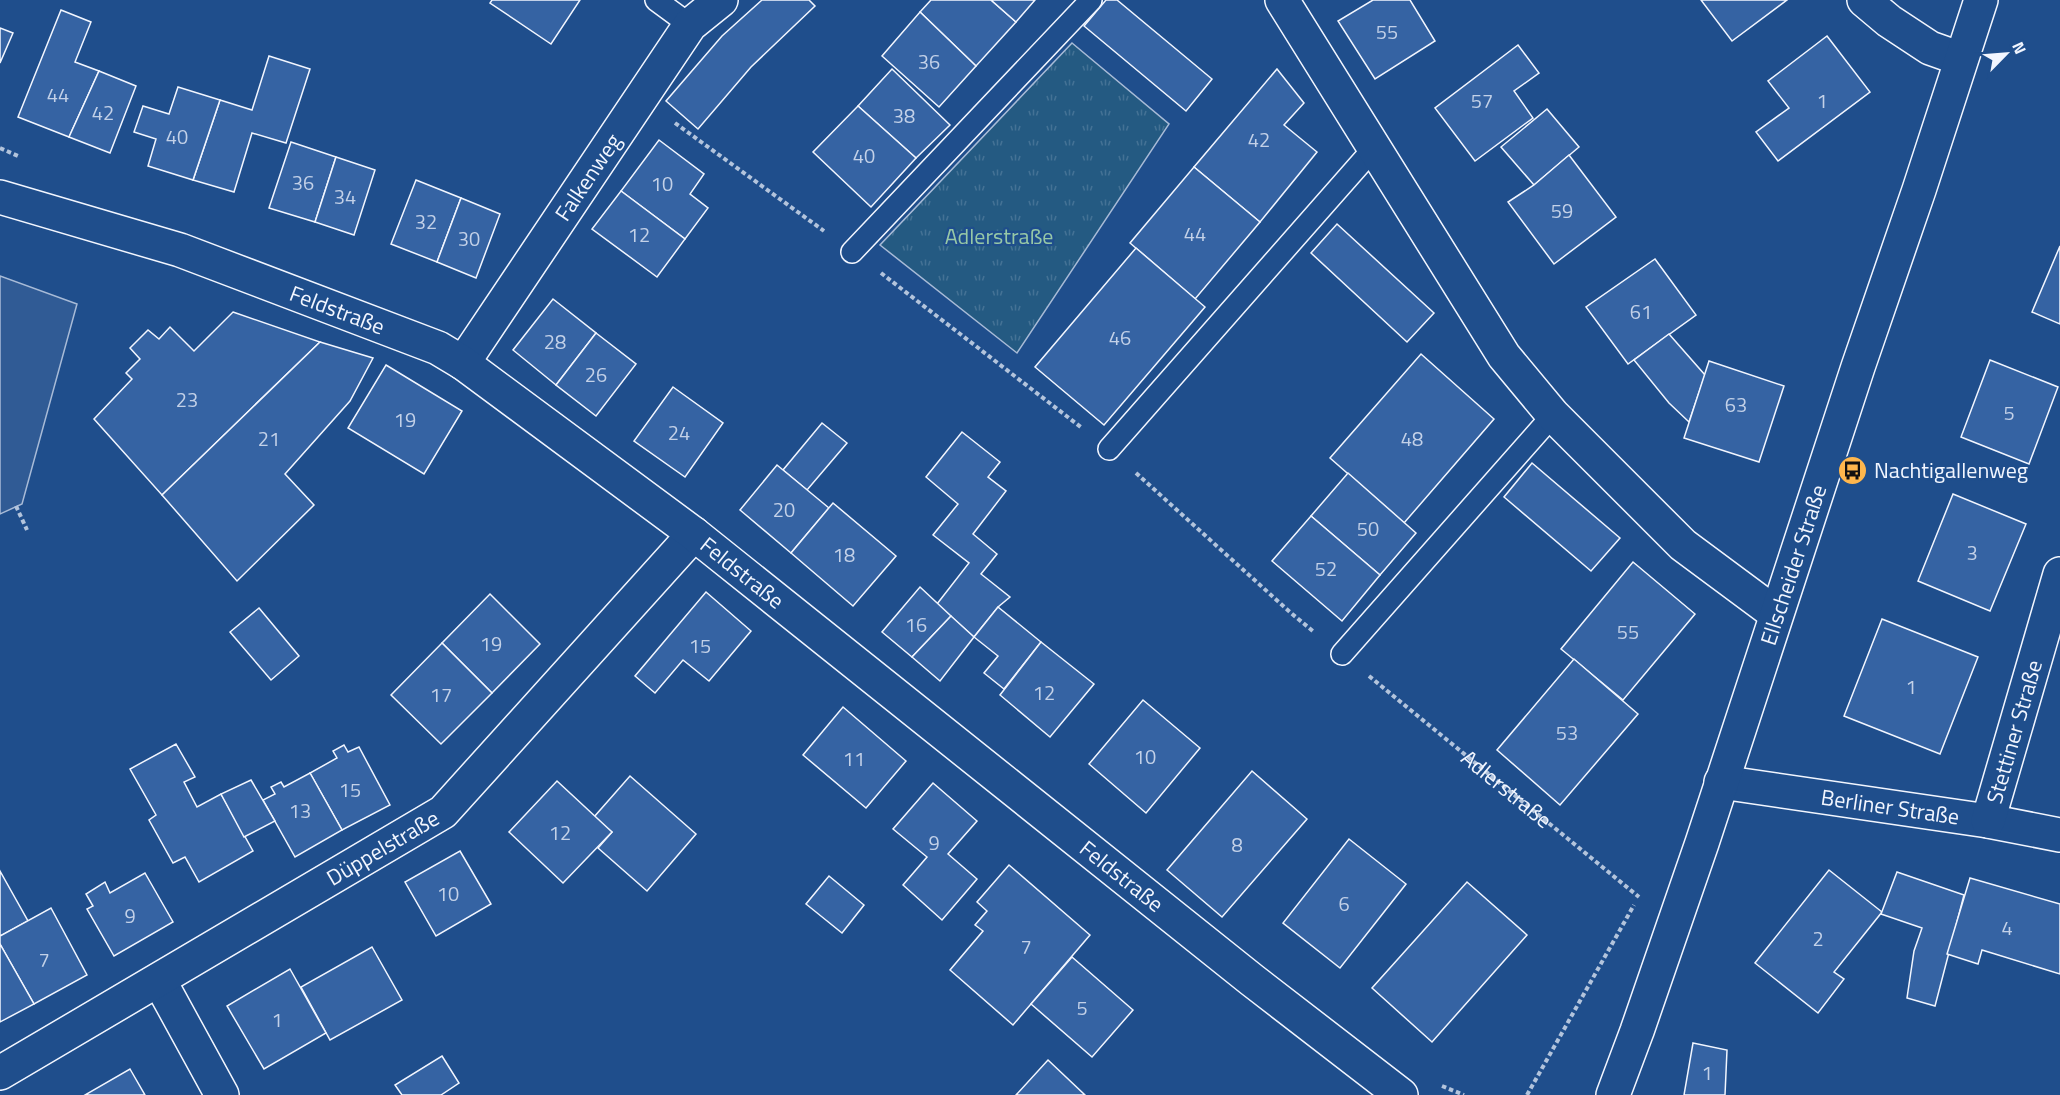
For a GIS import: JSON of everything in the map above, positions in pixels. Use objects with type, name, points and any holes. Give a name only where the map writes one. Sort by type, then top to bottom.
[{"type":"street","name":"Falkenweg","points":[[463,363],[690,25],[721,0]]},
{"type":"street","points":[[1282,0],[1504,356],[1553,415],[1683,545],[1776,614]]},
{"type":"street","points":[[1864,0],[1888,21],[1930,48],[1961,59]]},
{"type":"street","name":"Ellscheider Straße","points":[[1613,1095],[1702,843],[1981,0]]},
{"type":"street","name":"Feldstraße","points":[[0,197],[180,250],[438,348],[463,363],[694,534],[1260,987],[1401,1095]]},
{"type":"street","name":"Düppelstraße","points":[[0,1073],[443,812],[694,534]]},
{"type":"street","name":"Stettiner Straße","points":[[1988,821],[2060,574]]},
{"type":"street","name":"Berliner Straße","points":[[1721,782],[1988,821],[2060,836]]},
{"type":"street","points":[[159,980],[222,1095]]},
{"type":"lane","points":[[656,0],[690,25]]},
{"type":"lane","points":[[852,252],[1091,0]]},
{"type":"lane","points":[[1109,449],[1374,148]]},
{"type":"lane","points":[[1342,654],[1553,415]]},
{"type":"path","name":"Adlerstraße","points":[[640,98],[852,252],[1109,449],[1290,613],[1672,926]]},
{"type":"path","points":[[16,506],[27,530]]},
{"type":"green space","name":"Adlerstraße","points":[[1072,43],[1169,124],[1017,353],[880,245]]},
{"type":"shaded area","points":[[0,276],[77,304],[22,504],[0,514]]},
{"type":"building","points":[[492,0],[580,0],[551,44],[490,3]]},
{"type":"building","points":[[762,0],[809,0],[815,6],[751,67],[698,129],[666,101],[722,36]]},
{"type":"building","points":[[931,0],[991,0],[1016,22],[976,66],[920,12]]},
{"type":"building","points":[[991,0],[1035,0],[1016,22]]},
{"type":"building","points":[[1106,0],[1117,0],[1212,79],[1186,111],[1084,26]]},
{"type":"building","points":[[1373,0],[1410,0],[1435,41],[1375,79],[1338,21]]},
{"type":"building","points":[[1701,0],[1787,0],[1732,41]]},
{"type":"building","points":[[61,10],[91,22],[75,62],[99,71],[69,137],[18,117]]},
{"type":"building","points":[[920,12],[976,66],[939,107],[882,56]]},
{"type":"building","points":[[0,28],[13,33],[0,63]]},
{"type":"building","points":[[1827,36],[1870,92],[1778,161],[1756,132],[1789,108],[1768,81]]},
{"type":"building","points":[[1518,45],[1539,73],[1514,91],[1533,118],[1475,161],[1435,108]]},
{"type":"building","points":[[269,56],[310,69],[286,143],[252,133],[234,192],[193,180],[220,100],[252,110]]},
{"type":"building","points":[[892,69],[950,125],[916,158],[858,106]]},
{"type":"building","points":[[1277,69],[1304,103],[1284,125],[1317,152],[1260,222],[1194,167]]},
{"type":"building","points":[[99,71],[136,86],[110,153],[69,137]]},
{"type":"building","points":[[178,87],[220,100],[193,180],[148,166],[156,139],[134,132],[143,106],[169,114]]},
{"type":"building","points":[[858,106],[916,158],[871,207],[813,152]]},
{"type":"building","points":[[1547,109],[1579,147],[1534,185],[1501,147]]},
{"type":"building","points":[[659,140],[704,174],[690,194],[708,208],[685,239],[621,191]]},
{"type":"building","points":[[291,142],[336,157],[315,222],[269,208]]},
{"type":"building","points":[[1569,155],[1616,217],[1554,264],[1508,202],[1534,185]]},
{"type":"building","points":[[336,157],[375,170],[354,235],[315,222]]},
{"type":"building","points":[[1194,167],[1260,222],[1195,299],[1130,243]]},
{"type":"building","points":[[416,180],[461,198],[437,262],[391,244]]},
{"type":"building","points":[[621,191],[685,239],[657,277],[592,229]]},
{"type":"building","points":[[461,198],[500,214],[476,278],[437,262]]},
{"type":"building","points":[[1337,224],[1434,313],[1407,342],[1311,253]]},
{"type":"building","points":[[2060,246],[2060,324],[2032,312]]},
{"type":"building","points":[[1136,248],[1205,307],[1104,425],[1035,367]]},
{"type":"building","points":[[1655,259],[1696,315],[1628,364],[1586,307]]},
{"type":"building","points":[[553,299],[596,333],[556,385],[513,350]]},
{"type":"building","points":[[233,312],[320,342],[162,495],[94,419],[132,379],[126,373],[140,359],[130,348],[148,330],[159,339],[170,327],[194,351]]},
{"type":"building","points":[[596,333],[636,364],[596,416],[556,385]]},
{"type":"building","points":[[1669,334],[1705,375],[1689,422],[1669,403],[1634,360]]},
{"type":"building","points":[[320,342],[373,358],[350,401],[285,474],[314,505],[237,581],[162,495]]},
{"type":"building","points":[[1421,354],[1494,419],[1404,523],[1330,458]]},
{"type":"building","points":[[1990,360],[2058,387],[2029,464],[1961,437]]},
{"type":"building","points":[[1709,361],[1784,386],[1759,462],[1684,438]]},
{"type":"building","points":[[386,365],[462,411],[424,474],[348,428]]},
{"type":"building","points":[[673,387],[723,423],[685,477],[634,441]]},
{"type":"building","points":[[822,423],[847,443],[807,490],[783,470]]},
{"type":"building","points":[[962,432],[1000,462],[988,477],[1006,491],[973,534],[997,554],[981,574],[1010,597],[998,607],[974,637],[937,604],[969,563],[933,535],[958,504],[926,477]]},
{"type":"building","points":[[1532,463],[1620,538],[1591,571],[1504,497]]},
{"type":"building","points":[[777,465],[829,508],[791,553],[740,510]]},
{"type":"building","points":[[1348,473],[1416,533],[1380,575],[1311,516]]},
{"type":"building","points":[[1953,494],[2026,524],[1990,611],[1918,581]]},
{"type":"building","points":[[833,503],[896,556],[853,606],[791,553]]},
{"type":"building","points":[[1311,516],[1380,575],[1342,621],[1272,561]]},
{"type":"building","points":[[1633,562],[1695,614],[1623,700],[1561,649]]},
{"type":"building","points":[[920,587],[951,616],[912,657],[882,632]]},
{"type":"building","points":[[706,592],[751,631],[709,681],[683,660],[655,693],[635,676]]},
{"type":"building","points":[[490,594],[540,644],[492,693],[442,643]]},
{"type":"building","points":[[998,607],[1041,642],[1004,689],[984,673],[998,656],[974,637]]},
{"type":"building","points":[[259,608],[299,656],[271,680],[230,632]]},
{"type":"building","points":[[951,616],[974,637],[940,681],[912,657]]},
{"type":"building","points":[[1882,619],[1978,657],[1940,754],[1844,716]]},
{"type":"building","points":[[1041,642],[1094,684],[1050,737],[1000,695]]},
{"type":"building","points":[[442,643],[492,693],[441,744],[391,695]]},
{"type":"building","points":[[1574,659],[1638,714],[1560,805],[1497,750]]},
{"type":"building","points":[[1143,700],[1200,748],[1146,813],[1089,764]]},
{"type":"building","points":[[843,707],[906,761],[866,808],[803,755]]},
{"type":"building","points":[[176,744],[195,777],[184,782],[197,807],[221,794],[253,851],[199,882],[185,857],[173,863],[149,820],[156,815],[130,769]]},
{"type":"building","points":[[344,745],[348,752],[359,747],[390,805],[342,830],[310,773],[337,758],[333,751]]},
{"type":"building","points":[[1252,771],[1307,819],[1222,917],[1167,870]]},
{"type":"building","points":[[310,773],[342,830],[295,857],[263,800],[275,794],[271,787],[281,782],[284,787]]},
{"type":"building","points":[[630,776],[696,834],[647,891],[598,848],[612,832],[594,817]]},
{"type":"building","points":[[251,780],[275,821],[244,837],[221,794]]},
{"type":"building","points":[[557,781],[612,832],[563,883],[509,832]]},
{"type":"building","points":[[933,783],[977,821],[948,854],[977,879],[942,920],[903,885],[927,857],[893,829]]},
{"type":"building","points":[[1349,839],[1406,884],[1340,968],[1283,923]]},
{"type":"building","points":[[460,851],[491,904],[436,936],[405,882]]},
{"type":"building","points":[[1009,865],[1090,935],[1013,1025],[950,970],[983,931],[975,925],[987,911],[977,902]]},
{"type":"building","points":[[1829,870],[1882,912],[1834,972],[1844,979],[1818,1013],[1755,963]]},
{"type":"building","points":[[0,871],[28,921],[0,936]]},
{"type":"building","points":[[1897,872],[1964,895],[1935,1006],[1907,998],[1914,951],[1922,928],[1881,914]]},
{"type":"building","points":[[145,873],[173,922],[114,956],[87,909],[93,906],[86,894],[105,882],[110,893]]},
{"type":"building","points":[[829,876],[864,905],[842,933],[806,904]]},
{"type":"building","points":[[1970,878],[2060,904],[2060,974],[1982,950],[1978,964],[1947,954]]},
{"type":"building","points":[[1467,882],[1527,935],[1432,1042],[1372,988]]},
{"type":"building","points":[[51,908],[87,975],[34,1004],[0,944],[0,936]]},
{"type":"building","points":[[0,944],[34,1004],[0,1022]]},
{"type":"building","points":[[372,947],[402,1000],[330,1040],[301,987]]},
{"type":"building","points":[[1072,957],[1133,1010],[1092,1057],[1031,1004]]},
{"type":"building","points":[[290,969],[326,1033],[264,1069],[227,1006]]},
{"type":"building","points":[[1693,1043],[1727,1050],[1725,1095],[1684,1095]]},
{"type":"building","points":[[442,1056],[459,1083],[441,1095],[402,1095],[395,1085]]},
{"type":"building","points":[[1048,1060],[1085,1095],[1016,1095]]},
{"type":"building","points":[[130,1069],[145,1095],[85,1095]]},
{"type":"place","name":"Nachtigallenweg","points":[[1853,470]]}]
